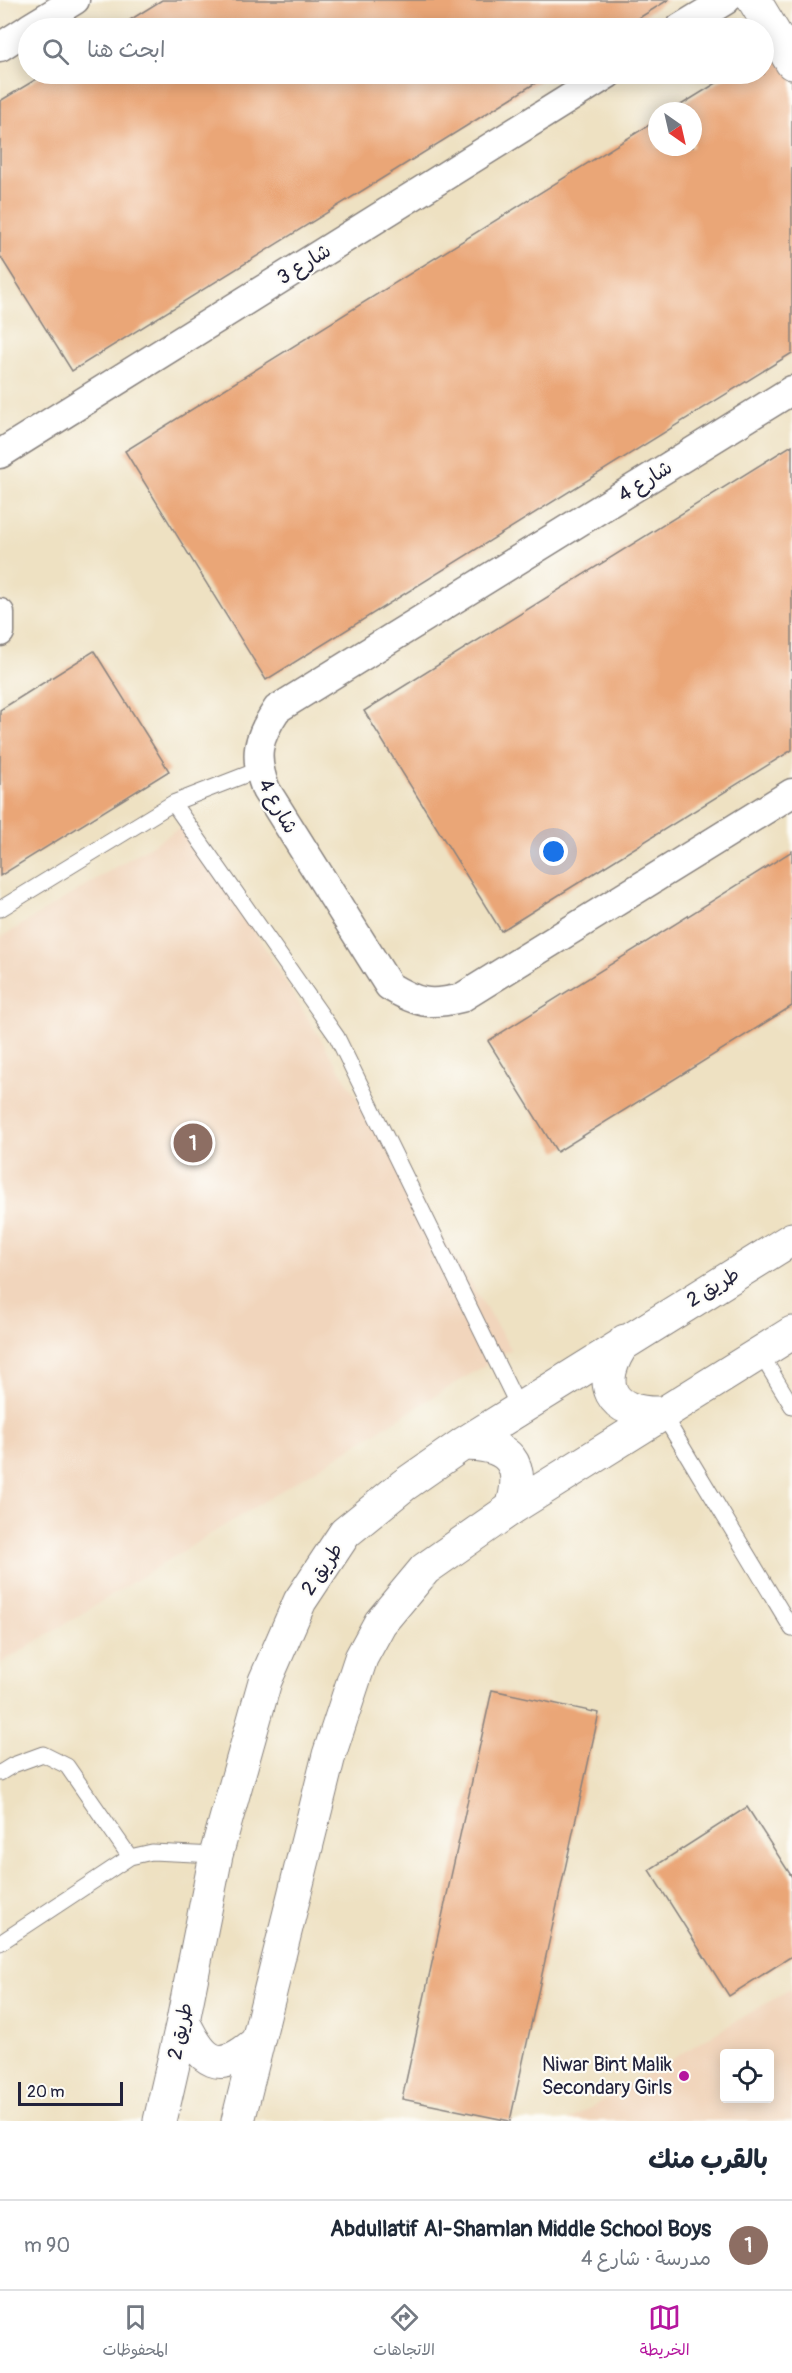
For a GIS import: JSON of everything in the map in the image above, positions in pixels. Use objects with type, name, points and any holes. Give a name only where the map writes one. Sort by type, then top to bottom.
[{"type":"street","points":[[46,18],[75,0]]},
{"type":"street","points":[[696,18],[726,0]]},
{"type":"street","points":[[754,0],[765,18]]},
{"type":"street","points":[[774,33],[792,63]]},
{"type":"street","points":[[0,47],[18,36]]},
{"type":"street","name":"شارع 3","points":[[0,454],[592,84]]},
{"type":"street","name":"شارع 4","points":[[792,390],[277,709],[266,725],[258,747],[258,770],[266,790],[389,986],[410,999],[427,1004],[461,998],[792,793]]},
{"type":"street","points":[[0,613],[0,632]]},
{"type":"street","name":"طريق 2","points":[[160,2121],[183,2021],[216,1855],[265,1681],[300,1601],[345,1533],[404,1485],[463,1443],[792,1239]]},
{"type":"street","points":[[238,2121],[294,1904],[329,1755],[361,1658],[380,1623],[425,1569],[512,1508],[792,1333]]},
{"type":"street","points":[[625,1341],[613,1358],[608,1375],[612,1394],[625,1408],[642,1414],[662,1413]]},
{"type":"street","points":[[463,1443],[483,1444],[500,1450],[512,1461],[518,1478],[512,1508]]},
{"type":"street","points":[[183,2021],[193,2043],[206,2057],[222,2063],[242,2056],[257,2042]]},
{"type":"lane","points":[[0,909],[173,803],[258,770]]},
{"type":"lane","points":[[173,803],[337,1036],[519,1408]]},
{"type":"lane","points":[[760,1353],[792,1406]]},
{"type":"lane","points":[[662,1413],[792,1629]]},
{"type":"lane","points":[[0,1773],[13,1764],[43,1754],[67,1766],[130,1857]]},
{"type":"lane","points":[[0,1943],[130,1857],[152,1852],[216,1855]]},
{"type":"shaded area","points":[[188,823],[511,1349],[0,1664],[0,938]]},
{"type":"shaded area","name":"Niwar Bint Malik Secondary Girls","points":[[792,1988],[792,2121],[568,2121]]},
{"type":"building","points":[[162,0],[668,0],[639,18],[133,18]]},
{"type":"building","points":[[776,46],[792,72],[792,353],[266,680],[125,451],[648,126],[648,156],[702,156],[702,102],[686,102],[715,84],[774,84],[774,47]]},
{"type":"building","points":[[28,84],[534,84],[72,371],[0,256],[0,101]]},
{"type":"building","points":[[792,445],[792,750],[501,931],[364,711]]},
{"type":"building","points":[[94,651],[169,771],[0,876],[0,710]]},
{"type":"building","points":[[792,851],[792,1006],[557,1152],[488,1041]]},
{"type":"building","points":[[492,1690],[599,1713],[510,2121],[402,2099]]},
{"type":"building","points":[[747,1807],[792,1877],[792,1956],[729,1996],[649,1870]]},
{"type":"place","name":"Abdullatif Al-Shamlan Middle School Boys","points":[[193,1143]]},
{"type":"place","name":"Niwar Bint Malik Secondary Girls","points":[[684,2076]]}]
